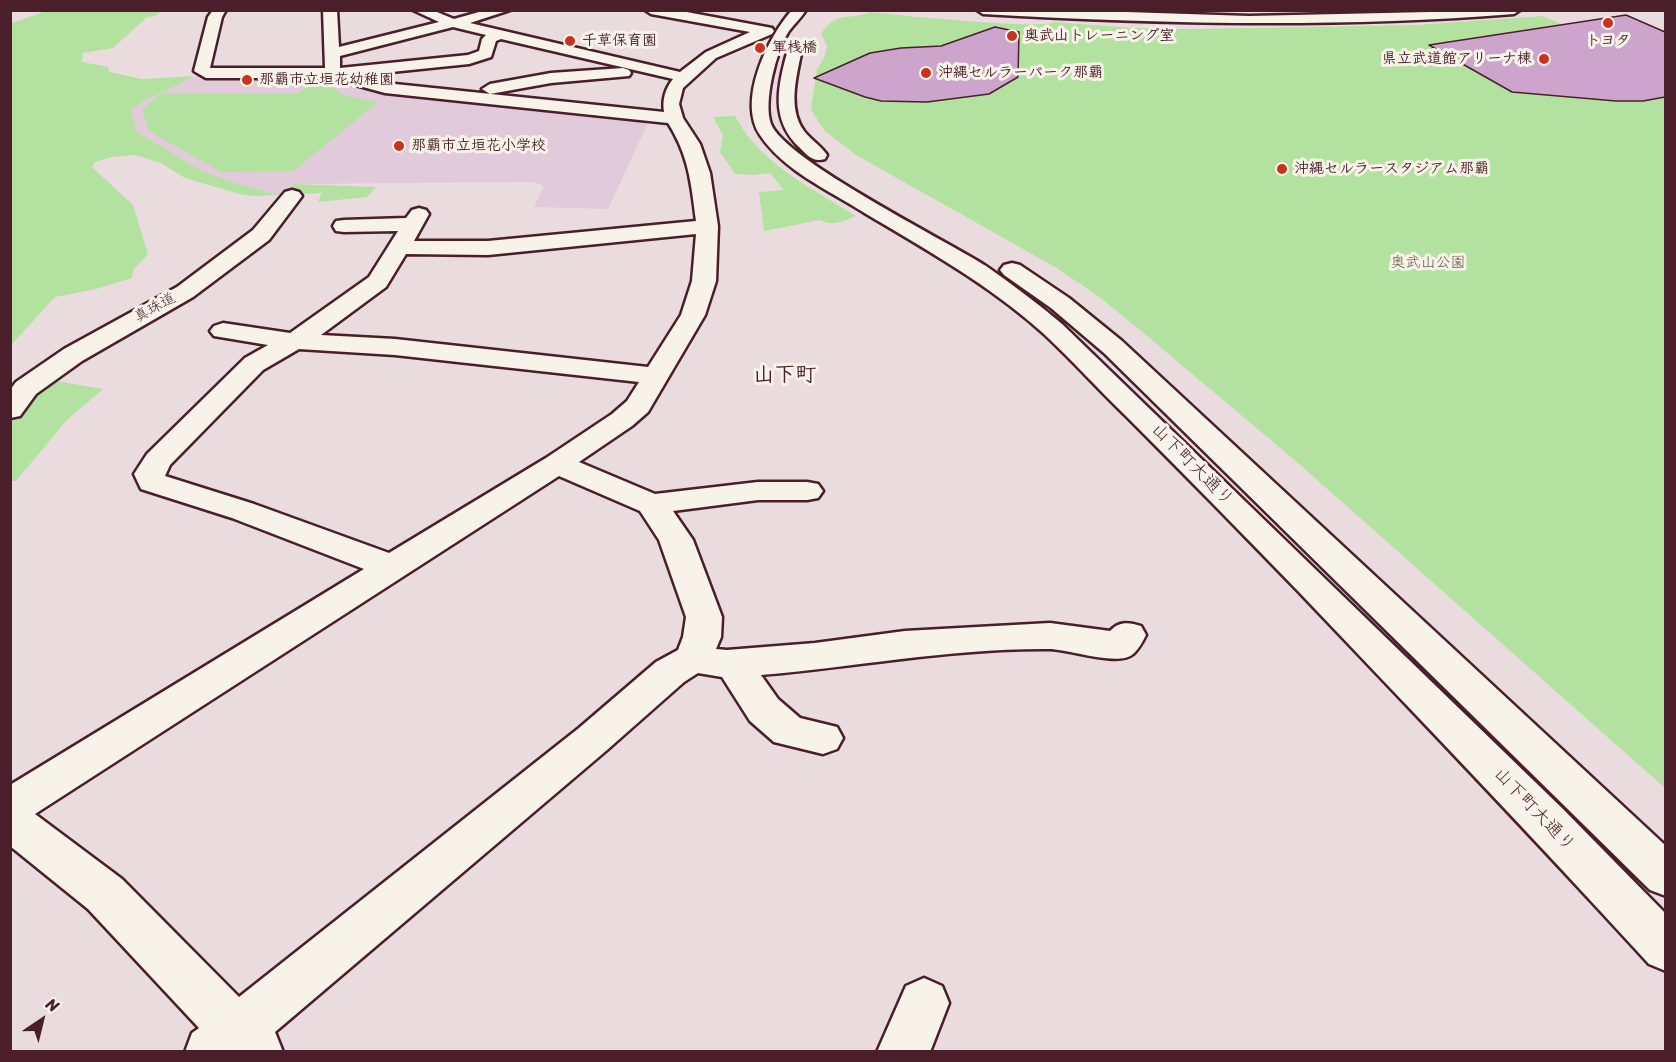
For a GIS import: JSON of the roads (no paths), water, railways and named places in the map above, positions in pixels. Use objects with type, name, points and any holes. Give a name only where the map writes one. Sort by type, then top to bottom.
[{"type":"main road","points":[[220,10],[215,17],[202,71],[333,73],[479,57],[486,54],[489,39],[500,34]]},
{"type":"main road","points":[[330,10],[334,53],[333,73]]},
{"type":"main road","points":[[418,10],[453,23],[683,77]]},
{"type":"main road","points":[[334,53],[504,10]]},
{"type":"main road","points":[[651,10],[782,24]]},
{"type":"main road","name":"山下町大通り","points":[[819,10],[798,35],[787,85],[787,117],[802,142],[843,172],[1018,274],[1086,324],[1665,876]]},
{"type":"main road","points":[[983,10],[1122,18],[1284,20],[1443,16],[1514,10]]},
{"type":"main road","points":[[1085,10],[1213,14],[1407,10]]},
{"type":"main road","points":[[10,807],[557,464],[622,420],[638,406],[693,315],[704,281],[707,226],[700,173],[691,144],[674,118],[671,104],[675,87],[683,77],[711,55],[782,24]]},
{"type":"main road","name":"山下町大通り","points":[[782,24],[769,63],[760,106],[762,124],[775,142],[791,157],[817,175],[984,276],[1053,329],[1237,509],[1547,822],[1665,948]]},
{"type":"main road","points":[[468,97],[528,81],[648,69]]},
{"type":"main road","points":[[333,73],[385,88],[674,118]]},
{"type":"main road","name":"真珠道","points":[[10,410],[26,388],[73,355],[185,292],[261,236],[292,196]]},
{"type":"main road","points":[[344,226],[416,219],[378,282],[352,303],[254,364],[158,460],[149,474],[152,482],[243,511],[392,567]]},
{"type":"main road","points":[[398,247],[488,248],[707,226]]},
{"type":"main road","points":[[223,331],[293,341],[395,347],[657,376]]},
{"type":"main road","points":[[557,464],[652,504],[758,491],[807,491]]},
{"type":"main road","points":[[652,504],[676,540],[704,617],[702,637],[713,661],[788,731],[823,738]]},
{"type":"main road","points":[[10,820],[105,894],[235,1044],[670,672],[713,661],[815,657],[905,644],[1050,636],[1119,646],[1128,635]]},
{"type":"main road","points":[[903,1052],[924,1004]]},
{"type":"place","name":"トヨタ","points":[[1608,23]]},
{"type":"place","name":"奥武山トレーニング室","points":[[1012,36]]},
{"type":"place","name":"千草保育園","points":[[570,41]]},
{"type":"place","name":"軍桟橋","points":[[760,48]]},
{"type":"place","name":"県立武道館アリーナ棟","points":[[1544,59]]},
{"type":"place","name":"沖縄セルラーパーク那覇","points":[[926,73]]},
{"type":"place","name":"那覇市立垣花幼稚園","points":[[247,80]]},
{"type":"place","name":"那覇市立垣花小学校","points":[[399,146]]},
{"type":"place","name":"沖縄セルラースタジアム那覇","points":[[1282,169]]},
{"type":"district","name":"山下町","points":[[785,376]]},
{"type":"park label","name":"奥武山公園","points":[[1428,263]]}]
